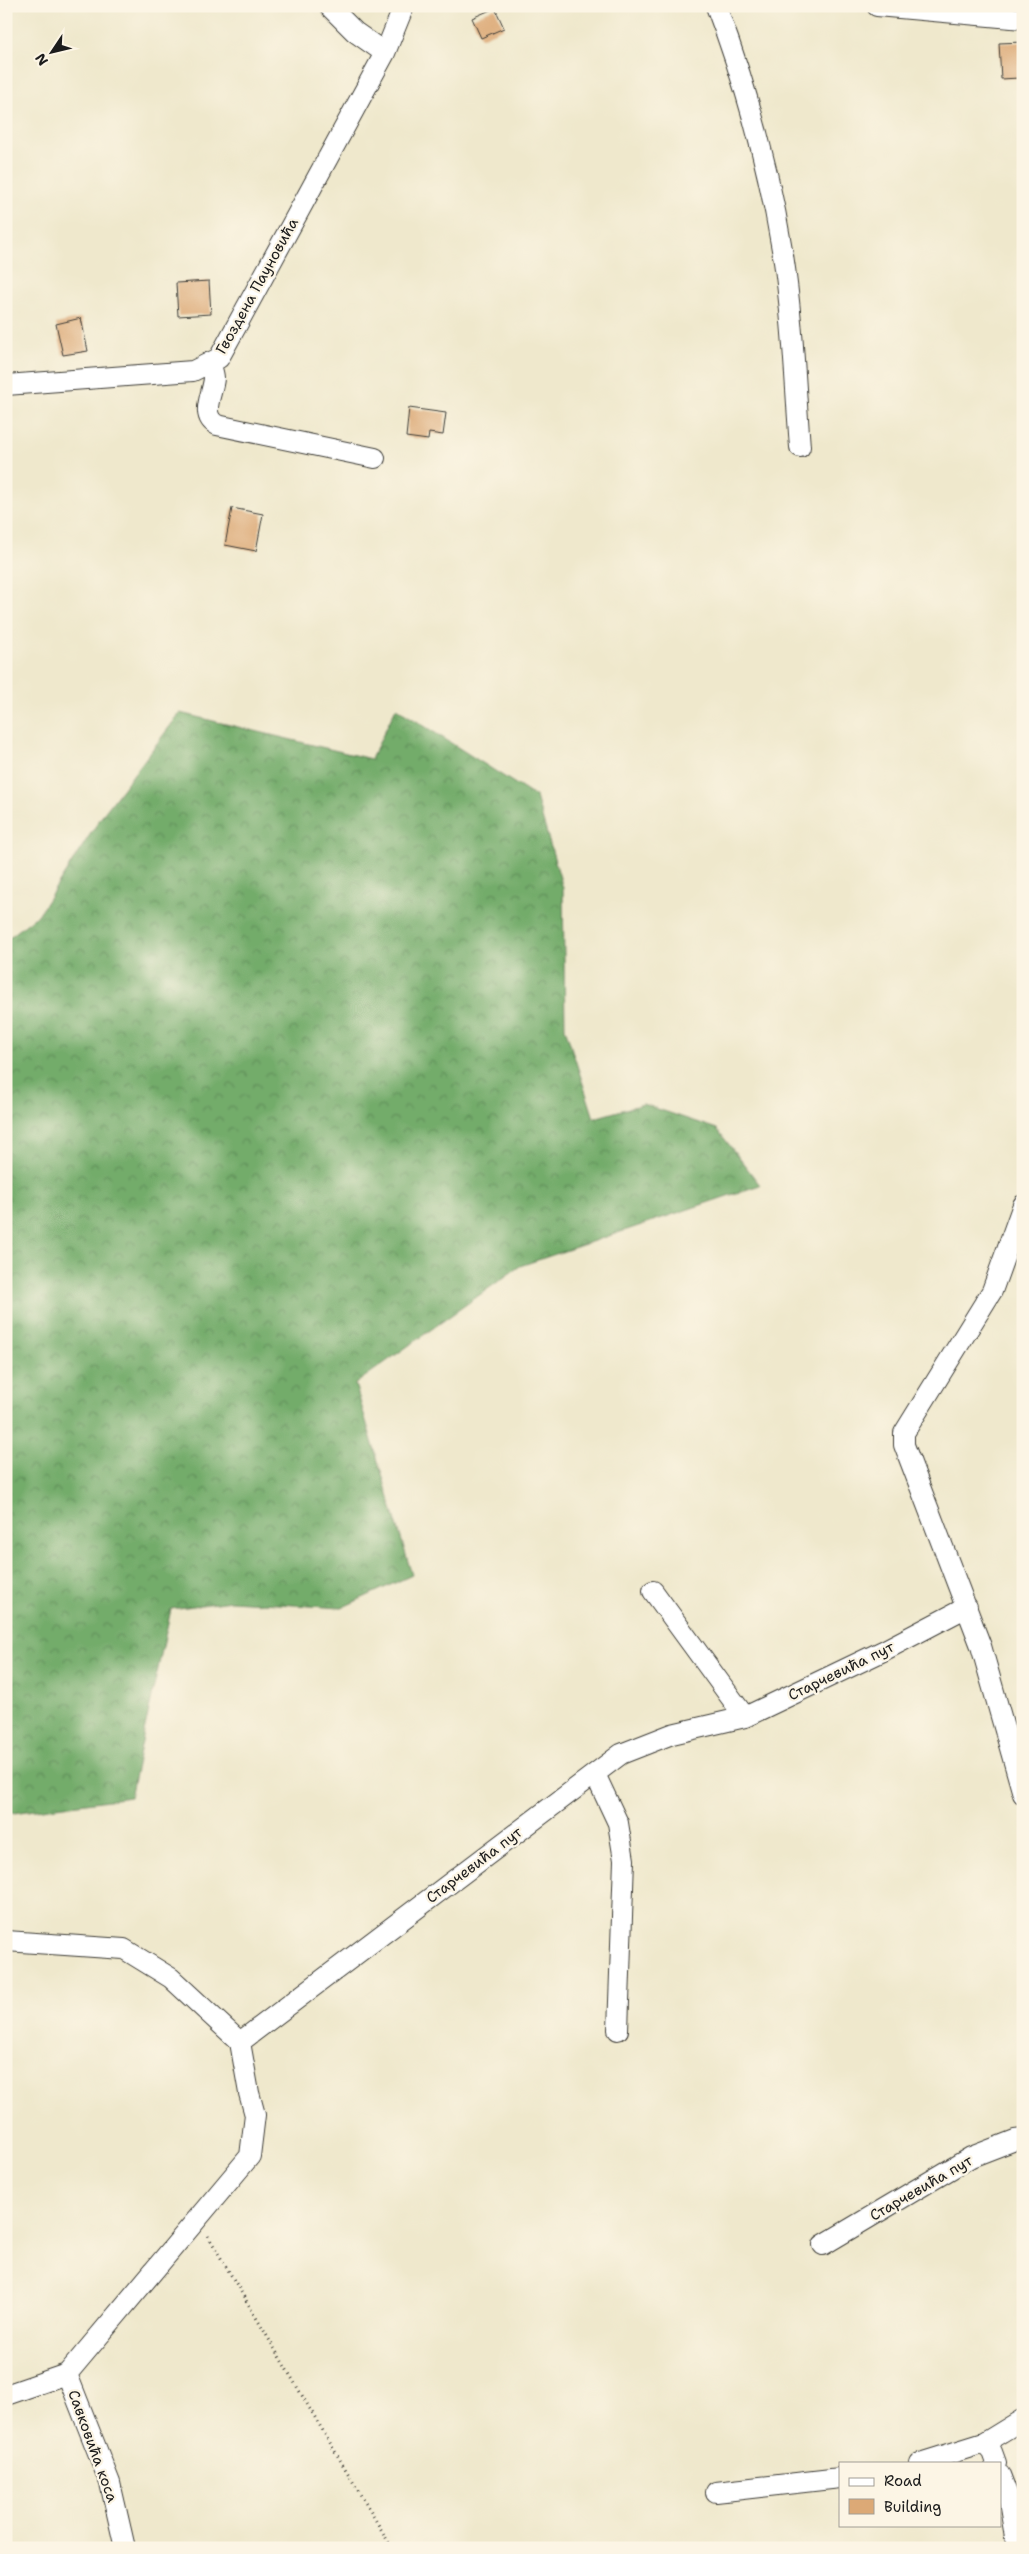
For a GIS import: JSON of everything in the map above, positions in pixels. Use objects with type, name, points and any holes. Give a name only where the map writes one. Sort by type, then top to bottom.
[{"type":"street","points":[[328,6],[355,32],[385,53]]},
{"type":"street","name":"Гвоздена Пауновића","points":[[6,385],[193,371],[219,358],[385,53],[404,6]]},
{"type":"street","points":[[716,6],[747,95],[773,199],[790,313],[800,447]]},
{"type":"street","points":[[877,6],[1023,19]]},
{"type":"street","points":[[210,362],[214,376],[207,410],[210,420],[217,425],[375,458]]},
{"type":"street","points":[[1023,1205],[992,1291],[904,1433],[904,1446],[981,1646],[1023,1794]]},
{"type":"street","points":[[653,1591],[745,1717]]},
{"type":"street","name":"Старчевића пут","points":[[240,2042],[621,1754],[672,1734],[745,1717],[884,1651],[967,1607]]},
{"type":"street","points":[[595,1774],[618,1822],[624,1860],[618,2030]]},
{"type":"street","points":[[6,1941],[124,1949],[171,1978],[240,2042],[255,2115],[250,2156],[66,2374],[6,2396]]},
{"type":"street","name":"Старчевића пут","points":[[823,2244],[971,2157],[1015,2140],[1023,2139]]},
{"type":"street","name":"Савковића коса","points":[[66,2374],[110,2483],[125,2548]]},
{"type":"street","points":[[923,2462],[984,2443],[1023,2419]]},
{"type":"street","points":[[984,2443],[992,2452],[996,2462]]},
{"type":"street","points":[[716,2492],[839,2478]]},
{"type":"street","points":[[1002,2480],[1018,2527],[1017,2548]]},
{"type":"path","points":[[198,2218],[392,2548]]},
{"type":"green space","points":[[396,708],[536,797],[563,888],[565,1028],[594,1118],[643,1104],[717,1129],[760,1185],[520,1266],[355,1384],[412,1575],[341,1608],[231,1601],[171,1609],[130,1797],[6,1814],[6,940],[38,915],[104,813],[180,713],[371,759]]},
{"type":"building","points":[[495,8],[504,28],[481,38],[472,18]]},
{"type":"building","points":[[1023,42],[1023,64],[1019,64],[1019,78],[1001,79],[999,43]]},
{"type":"building","points":[[209,281],[211,314],[178,316],[176,283]]},
{"type":"building","points":[[81,318],[88,351],[63,355],[56,324]]},
{"type":"building","points":[[409,408],[446,413],[443,435],[429,433],[428,440],[406,437]]},
{"type":"building","points":[[232,508],[263,514],[256,551],[225,545]]}]
